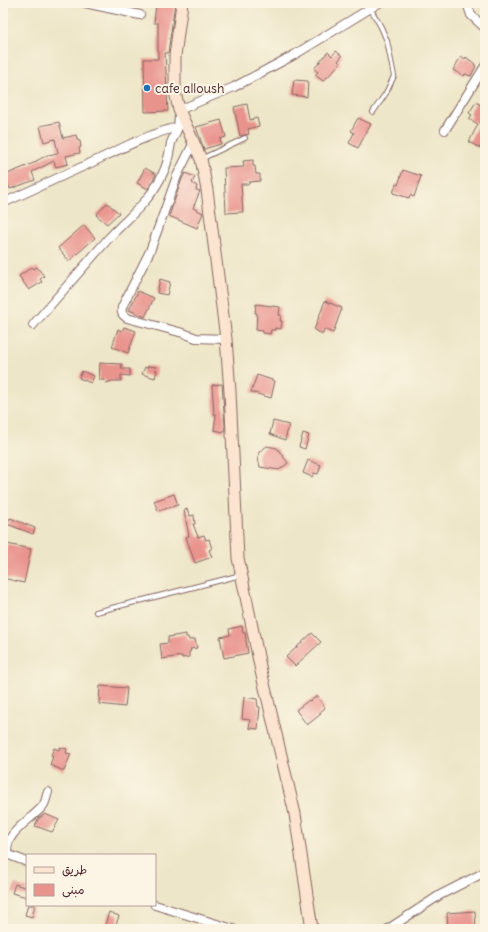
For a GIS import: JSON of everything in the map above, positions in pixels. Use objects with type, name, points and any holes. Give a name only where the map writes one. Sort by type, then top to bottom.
[{"type":"street","points":[[84,3],[140,15]]},
{"type":"street","points":[[182,3],[175,56],[175,92],[179,110],[201,159],[207,190],[226,339],[238,558],[261,671],[295,814],[312,929]]},
{"type":"street","points":[[179,110],[234,87],[294,55],[379,3]]},
{"type":"street","points":[[467,3],[471,16],[485,28]]},
{"type":"street","points":[[445,130],[485,66]]},
{"type":"street","points":[[33,325],[108,239],[142,206],[156,189],[169,158],[171,142],[178,127],[179,110]]},
{"type":"street","points":[[3,204],[33,188],[162,131],[178,127]]},
{"type":"street","points":[[193,144],[177,176],[150,250],[122,307],[122,312],[127,318],[196,338],[226,339]]},
{"type":"street","points":[[26,862],[6,854],[6,848],[10,839],[24,822],[44,806],[48,792]]},
{"type":"street","points":[[388,929],[440,895],[485,872]]},
{"type":"street","points":[[156,905],[233,929]]},
{"type":"lane","points":[[370,8],[387,41],[394,76],[386,93],[373,112]]},
{"type":"lane","points":[[201,159],[245,138]]},
{"type":"lane","points":[[96,612],[242,575]]},
{"type":"building","points":[[156,3],[175,3],[168,53],[165,53],[168,111],[145,112],[144,59],[158,59],[158,23],[154,23]]},
{"type":"building","points":[[336,51],[342,56],[338,61],[340,63],[323,81],[315,75],[318,72],[314,69],[328,52],[332,56]]},
{"type":"building","points":[[461,56],[465,59],[466,57],[476,66],[471,76],[465,74],[464,76],[453,70]]},
{"type":"building","points":[[294,80],[308,81],[307,97],[292,95]]},
{"type":"building","points":[[476,102],[485,108],[485,139],[480,148],[469,142],[478,124],[469,119],[472,115],[469,113]]},
{"type":"building","points":[[247,104],[250,120],[257,118],[259,126],[248,129],[249,134],[240,136],[234,107]]},
{"type":"building","points":[[358,118],[371,124],[358,148],[349,143],[354,133],[351,131]]},
{"type":"building","points":[[221,120],[226,137],[220,139],[221,144],[204,149],[196,127]]},
{"type":"building","points":[[59,122],[63,138],[76,135],[78,141],[80,141],[80,153],[66,156],[68,164],[56,167],[54,161],[32,172],[35,180],[10,189],[5,175],[36,162],[48,155],[58,153],[55,139],[44,142],[40,126]]},
{"type":"building","points":[[253,160],[253,166],[255,166],[256,174],[260,174],[260,181],[249,182],[249,184],[241,184],[243,212],[226,213],[224,168],[244,167],[243,161]]},
{"type":"building","points":[[145,168],[156,174],[148,189],[137,183]]},
{"type":"building","points":[[403,170],[421,176],[414,197],[410,195],[409,198],[393,193],[396,184],[398,185]]},
{"type":"building","points":[[185,173],[195,177],[192,183],[197,186],[196,190],[200,191],[193,208],[203,213],[197,228],[169,216]]},
{"type":"building","points":[[107,203],[119,213],[107,224],[96,215]]},
{"type":"building","points":[[84,225],[95,238],[69,261],[58,248]]},
{"type":"building","points":[[32,267],[34,269],[37,267],[44,276],[40,279],[42,282],[29,290],[19,276]]},
{"type":"building","points":[[160,279],[170,282],[167,295],[157,293]]},
{"type":"building","points":[[138,291],[154,298],[145,317],[129,310]]},
{"type":"building","points":[[325,301],[342,308],[333,333],[324,329],[323,334],[314,330]]},
{"type":"building","points":[[256,304],[280,307],[279,315],[281,315],[280,321],[282,321],[281,329],[275,328],[275,330],[271,330],[270,334],[256,330]]},
{"type":"building","points":[[124,327],[136,331],[128,353],[112,347],[118,329],[122,331]]},
{"type":"building","points":[[100,363],[122,364],[121,369],[130,369],[130,376],[121,375],[121,381],[106,383],[105,380],[99,380]]},
{"type":"building","points":[[148,366],[156,367],[155,370],[157,370],[155,378],[142,374],[145,367],[147,368]]},
{"type":"building","points":[[82,371],[94,376],[91,383],[79,378]]},
{"type":"building","points":[[257,375],[275,381],[271,398],[251,392]]},
{"type":"building","points":[[222,384],[225,426],[224,432],[214,430],[216,414],[214,414],[212,385]]},
{"type":"building","points":[[273,421],[289,425],[285,440],[270,434]]},
{"type":"building","points":[[303,433],[309,435],[305,449],[299,447]]},
{"type":"building","points":[[267,446],[277,448],[288,463],[279,470],[260,467],[258,458],[259,452]]},
{"type":"building","points":[[308,460],[321,465],[318,474],[314,473],[312,477],[303,473]]},
{"type":"building","points":[[174,494],[178,505],[158,511],[154,501]]},
{"type":"building","points":[[187,509],[190,516],[194,515],[195,524],[193,524],[198,537],[204,535],[206,540],[209,539],[212,549],[209,550],[212,557],[195,563],[186,537],[189,536],[184,510]]},
{"type":"building","points":[[10,518],[35,528],[33,534],[7,524]]},
{"type":"building","points":[[7,544],[31,549],[24,583],[3,578],[5,563],[3,563]]},
{"type":"building","points":[[242,626],[243,633],[245,633],[248,653],[224,658],[220,637],[230,635],[229,629]]},
{"type":"building","points":[[312,633],[321,642],[295,666],[286,657]]},
{"type":"building","points":[[186,634],[186,637],[188,637],[189,640],[195,639],[197,648],[190,649],[191,651],[189,652],[189,657],[182,658],[182,656],[162,659],[160,644],[168,643],[168,637]]},
{"type":"building","points":[[100,686],[127,688],[125,707],[99,704]]},
{"type":"building","points":[[317,696],[325,708],[319,713],[321,714],[307,725],[296,710]]},
{"type":"building","points":[[244,697],[257,699],[258,707],[260,707],[258,729],[249,728],[250,720],[242,719]]},
{"type":"building","points":[[60,747],[67,749],[66,753],[71,754],[64,771],[50,765],[53,756],[51,755],[54,748],[59,750]]},
{"type":"building","points":[[45,814],[59,820],[52,832],[35,826],[38,819]]},
{"type":"building","points":[[15,884],[26,888],[26,897],[12,893]]},
{"type":"building","points":[[28,906],[35,906],[32,917],[25,915]]},
{"type":"building","points":[[475,911],[476,929],[448,929],[447,913]]},
{"type":"building","points":[[109,912],[119,916],[115,928],[105,925]]},
{"type":"place","name":"cafe alloush","points":[[147,88]]}]
